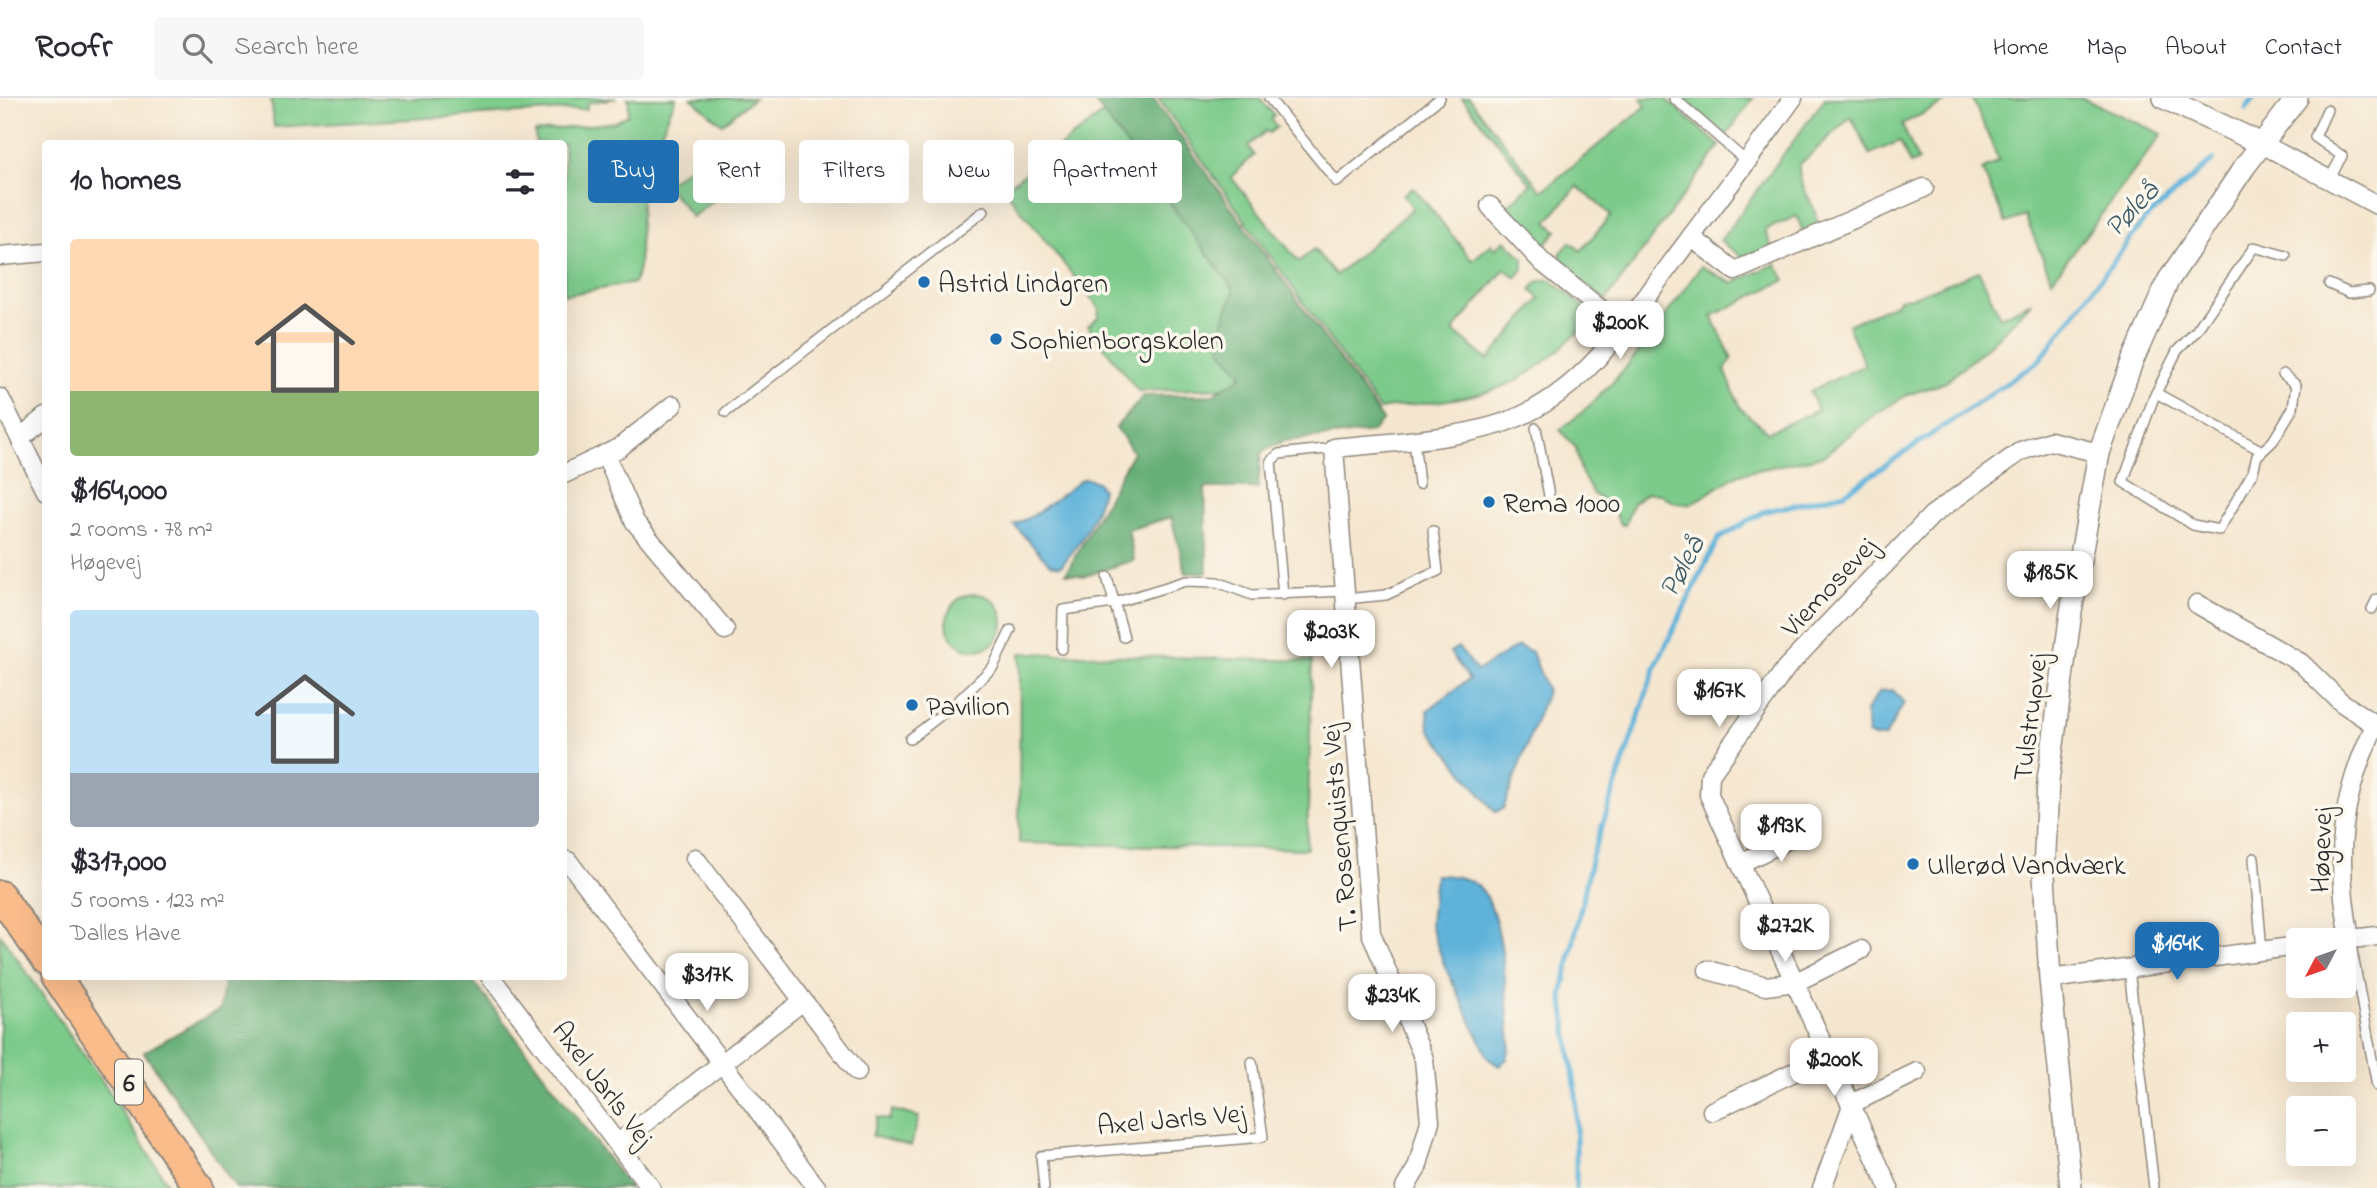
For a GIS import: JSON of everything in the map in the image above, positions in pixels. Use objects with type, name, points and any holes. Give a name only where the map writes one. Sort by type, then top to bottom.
[{"type":"highway","points":[[0,895],[42,955]]},
{"type":"highway","name":"6","points":[[59,980],[200,1188]]},
{"type":"street","points":[[1334,448],[1496,425],[1527,413],[1559,394],[1591,367],[1623,327],[1793,98]]},
{"type":"street","points":[[2164,98],[2262,144],[2377,205]]},
{"type":"street","name":"Tulstrupvej","points":[[2071,1188],[2050,979],[2044,875],[2048,781],[2071,612],[2099,453],[2132,362],[2168,281],[2262,144],[2297,98]]},
{"type":"street","points":[[1691,237],[1735,271],[1924,188]]},
{"type":"street","points":[[1490,206],[1543,263],[1623,327]]},
{"type":"street","points":[[0,256],[42,252]]},
{"type":"street","points":[[0,398],[42,482]]},
{"type":"street","points":[[567,473],[619,449],[673,405]]},
{"type":"street","points":[[21,437],[42,421]]},
{"type":"street","name":"Viemosevej","points":[[1889,1188],[1853,1103],[1709,795],[1710,775],[1786,668],[1923,523],[1963,490],[2021,452],[2050,441],[2099,453]]},
{"type":"street","name":"T. Rosenquists Vej","points":[[1334,448],[1371,933],[1424,1059],[1430,1121],[1418,1167],[1405,1188]]},
{"type":"street","points":[[605,454],[635,522],[725,630]]},
{"type":"street","name":"Høgevej","points":[[2197,604],[2301,663],[2341,702],[2376,724],[2352,779],[2341,828],[2340,881],[2346,928]]},
{"type":"street","points":[[1741,863],[1803,831]]},
{"type":"street","points":[[695,858],[857,1072]]},
{"type":"street","points":[[568,861],[817,1188]]},
{"type":"street","points":[[2356,939],[2377,936]]},
{"type":"street","points":[[2050,979],[2286,948]]},
{"type":"street","points":[[1708,970],[1766,986],[1796,982],[1861,950]]},
{"type":"street","name":"Axel Jarls Vej","points":[[493,980],[651,1188]]},
{"type":"street","points":[[617,1144],[803,1001]]},
{"type":"street","points":[[1713,1111],[1830,1055]]},
{"type":"street","points":[[1822,1188],[1853,1103],[1917,1072]]},
{"type":"lane","points":[[1269,98],[1337,182],[1440,98]]},
{"type":"lane","points":[[1674,98],[1747,162]]},
{"type":"lane","points":[[2327,110],[2315,137],[2342,156],[2329,180]]},
{"type":"lane","points":[[726,412],[984,211]]},
{"type":"lane","points":[[2283,374],[2296,385],[2292,408],[2273,441],[2262,451],[2219,530],[2193,525],[2123,482],[2156,393],[2177,351],[2196,331],[2254,247],[2286,256]]},
{"type":"lane","points":[[2329,284],[2349,293],[2369,291]]},
{"type":"lane","points":[[2156,393],[2262,451]]},
{"type":"lane","points":[[1536,428],[1551,506]]},
{"type":"lane","points":[[1414,438],[1419,484]]},
{"type":"lane","points":[[1283,595],[1272,461],[1279,453],[1334,448]]},
{"type":"lane","points":[[1062,649],[1063,610],[1114,603],[1186,581],[1217,582],[1252,595],[1386,595],[1438,571],[1433,531]]},
{"type":"lane","points":[[1107,577],[1124,638]]},
{"type":"lane","points":[[2372,609],[2377,599]]},
{"type":"lane","points":[[910,739],[993,667],[1011,630]]},
{"type":"lane","points":[[2254,859],[2262,951]]},
{"type":"lane","points":[[2129,969],[2154,1188]]},
{"type":"lane","points":[[2356,984],[2377,1086]]},
{"type":"lane","name":"Axel Jarls Vej","points":[[1044,1188],[1041,1156],[1263,1137],[1252,1062]]},
{"type":"green space","points":[[271,98],[617,98],[587,103],[587,109],[274,127]]},
{"type":"green space","points":[[627,98],[676,98],[658,140],[588,140],[588,203],[641,203],[639,268],[634,283],[567,294],[567,140],[536,140],[535,132],[615,122],[628,115]]},
{"type":"green space","points":[[691,98],[754,98],[722,124]]},
{"type":"green space","points":[[1092,98],[1153,98],[1383,420],[1372,432],[1283,441],[1261,453],[1258,488],[1205,488],[1207,573],[1186,573],[1171,517],[1128,530],[1134,560],[1084,576],[1066,573],[1133,452],[1116,427],[1144,396],[1211,395],[1242,377],[1220,345],[1221,330],[1234,290],[1170,203],[1182,203],[1182,140],[1123,140]]},
{"type":"green space","points":[[1158,98],[1260,98],[1274,115],[1271,119],[1277,127],[1269,133],[1266,131],[1248,146],[1254,155],[1231,177],[1299,262],[1314,249],[1336,275],[1413,208],[1403,195],[1413,187],[1472,260],[1492,244],[1495,249],[1505,240],[1523,258],[1523,269],[1516,278],[1505,269],[1453,331],[1488,360],[1540,299],[1531,290],[1537,282],[1549,279],[1595,315],[1550,358],[1511,383],[1468,396],[1379,409]]},
{"type":"green space","points":[[1462,98],[1469,98],[1542,191],[1646,106],[1641,98],[1665,98],[1720,146],[1606,300],[1561,266],[1560,254],[1570,242],[1581,251],[1611,215],[1577,186],[1547,222],[1557,231],[1546,243],[1537,243],[1505,208],[1531,184]]},
{"type":"green space","points":[[1681,98],[1753,98],[1726,136]]},
{"type":"green space","points":[[1825,98],[1954,98],[1902,124],[1918,161],[1910,164],[1900,141],[1870,154],[1851,117],[1799,165],[1801,182],[1815,211],[1818,227],[1804,235],[1797,216],[1765,230],[1772,248],[1742,257],[1720,241]]},
{"type":"green space","points":[[1972,98],[2082,98],[2162,134],[2052,280],[2025,216],[2006,223],[1982,170],[1999,161]]},
{"type":"green space","points":[[1109,109],[1132,140],[1068,140]]},
{"type":"green space","points":[[693,164],[693,203],[710,203],[692,217],[679,201],[679,175]]},
{"type":"green space","points":[[1028,171],[1028,203],[1178,203],[1241,290],[1259,387],[1138,391],[1088,326],[1098,318],[1099,308],[1014,202],[1014,181]]},
{"type":"green space","points":[[1776,264],[1785,280],[1712,316],[1732,359],[1725,370],[1740,408],[1768,432],[1818,410],[1810,391],[1865,365],[1848,325],[1897,303],[1899,299],[1916,296],[1979,271],[2000,317],[2032,302],[1997,338],[1946,382],[1907,395],[1877,413],[1823,456],[1739,474],[1691,504],[1675,503],[1660,494],[1647,493],[1633,503],[1625,525],[1620,524],[1612,507],[1593,494],[1581,472],[1576,448],[1560,430],[1582,413],[1620,374],[1701,266],[1732,283]]},
{"type":"green space","points":[[975,594],[995,602],[1003,622],[995,642],[975,650],[955,642],[947,622],[955,602]]},
{"type":"green space","points":[[1020,653],[1312,661],[1307,849],[1019,843]]},
{"type":"green space","points":[[0,934],[107,1088],[170,1188],[0,1188]]},
{"type":"green space","points":[[224,980],[472,980],[630,1188],[236,1188],[144,1052],[220,1009]]},
{"type":"green space","points":[[892,1110],[919,1117],[911,1146],[872,1136],[877,1117],[889,1120]]},
{"type":"water","points":[[1084,478],[1097,482],[1102,490],[1096,510],[1075,549],[1061,566],[1050,564],[1014,525],[1034,515]]},
{"type":"water","points":[[1518,646],[1532,652],[1547,691],[1503,809],[1495,812],[1429,729],[1428,710],[1469,679],[1450,652],[1458,647],[1477,671]]},
{"type":"water","points":[[1893,690],[1904,703],[1885,737],[1876,738],[1868,734],[1866,711],[1880,691]]},
{"type":"water","points":[[1435,875],[1460,878],[1476,885],[1489,903],[1496,920],[1503,963],[1510,1044],[1507,1059],[1499,1066],[1489,1059],[1444,964],[1430,924]]},
{"type":"waterway","name":"Pøleå","points":[[2246,109],[2254,98]]},
{"type":"waterway","name":"Pøleå","points":[[1576,1188],[1576,1092],[1562,995],[1592,856],[1656,665],[1718,539],[1763,512],[1845,493],[2039,361],[2145,219],[2213,160]]},
{"type":"place","name":"Astrid Lindgren","points":[[924,282]]},
{"type":"place","name":"Sophienborgskolen","points":[[996,339]]},
{"type":"place","name":"Rema 1000","points":[[1489,502]]},
{"type":"place","name":"Pavilion","points":[[912,705]]},
{"type":"place","name":"Ullerød Vandværk","points":[[1913,864]]}]
